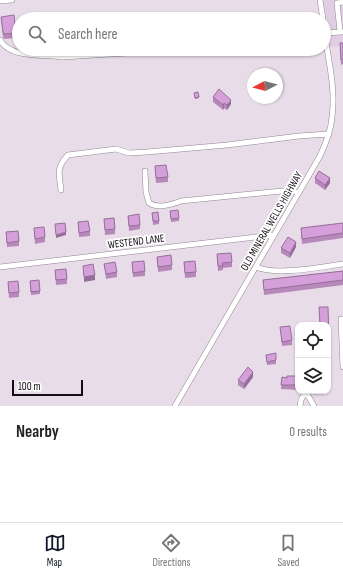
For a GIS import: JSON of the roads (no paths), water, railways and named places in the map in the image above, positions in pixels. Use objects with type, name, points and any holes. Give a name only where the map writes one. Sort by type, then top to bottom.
[{"type":"street","points":[[0,2],[12,0]]},
{"type":"street","points":[[320,0],[321,12]]},
{"type":"street","points":[[331,34],[342,32],[341,15],[337,3],[343,2]]},
{"type":"street","points":[[0,40],[2,44],[12,51]]},
{"type":"street","points":[[57,56],[79,56]]},
{"type":"street","name":"OLD MINERAL WELLS HIGHWAY","points":[[175,406],[320,156],[329,134],[332,117],[333,99],[327,56]]},
{"type":"street","points":[[60,190],[60,163],[68,155],[116,149],[129,153],[147,152],[329,134]]},
{"type":"street","points":[[144,170],[146,192],[149,203],[154,206],[166,206],[181,201],[266,193],[293,191],[299,193]]},
{"type":"street","name":"WESTEND LANE","points":[[0,267],[274,235]]},
{"type":"street","points":[[256,267],[268,270],[300,269],[343,264]]},
{"type":"street","points":[[341,319],[343,367]]},
{"type":"street","points":[[300,406],[303,395],[307,394],[314,406]]}]
